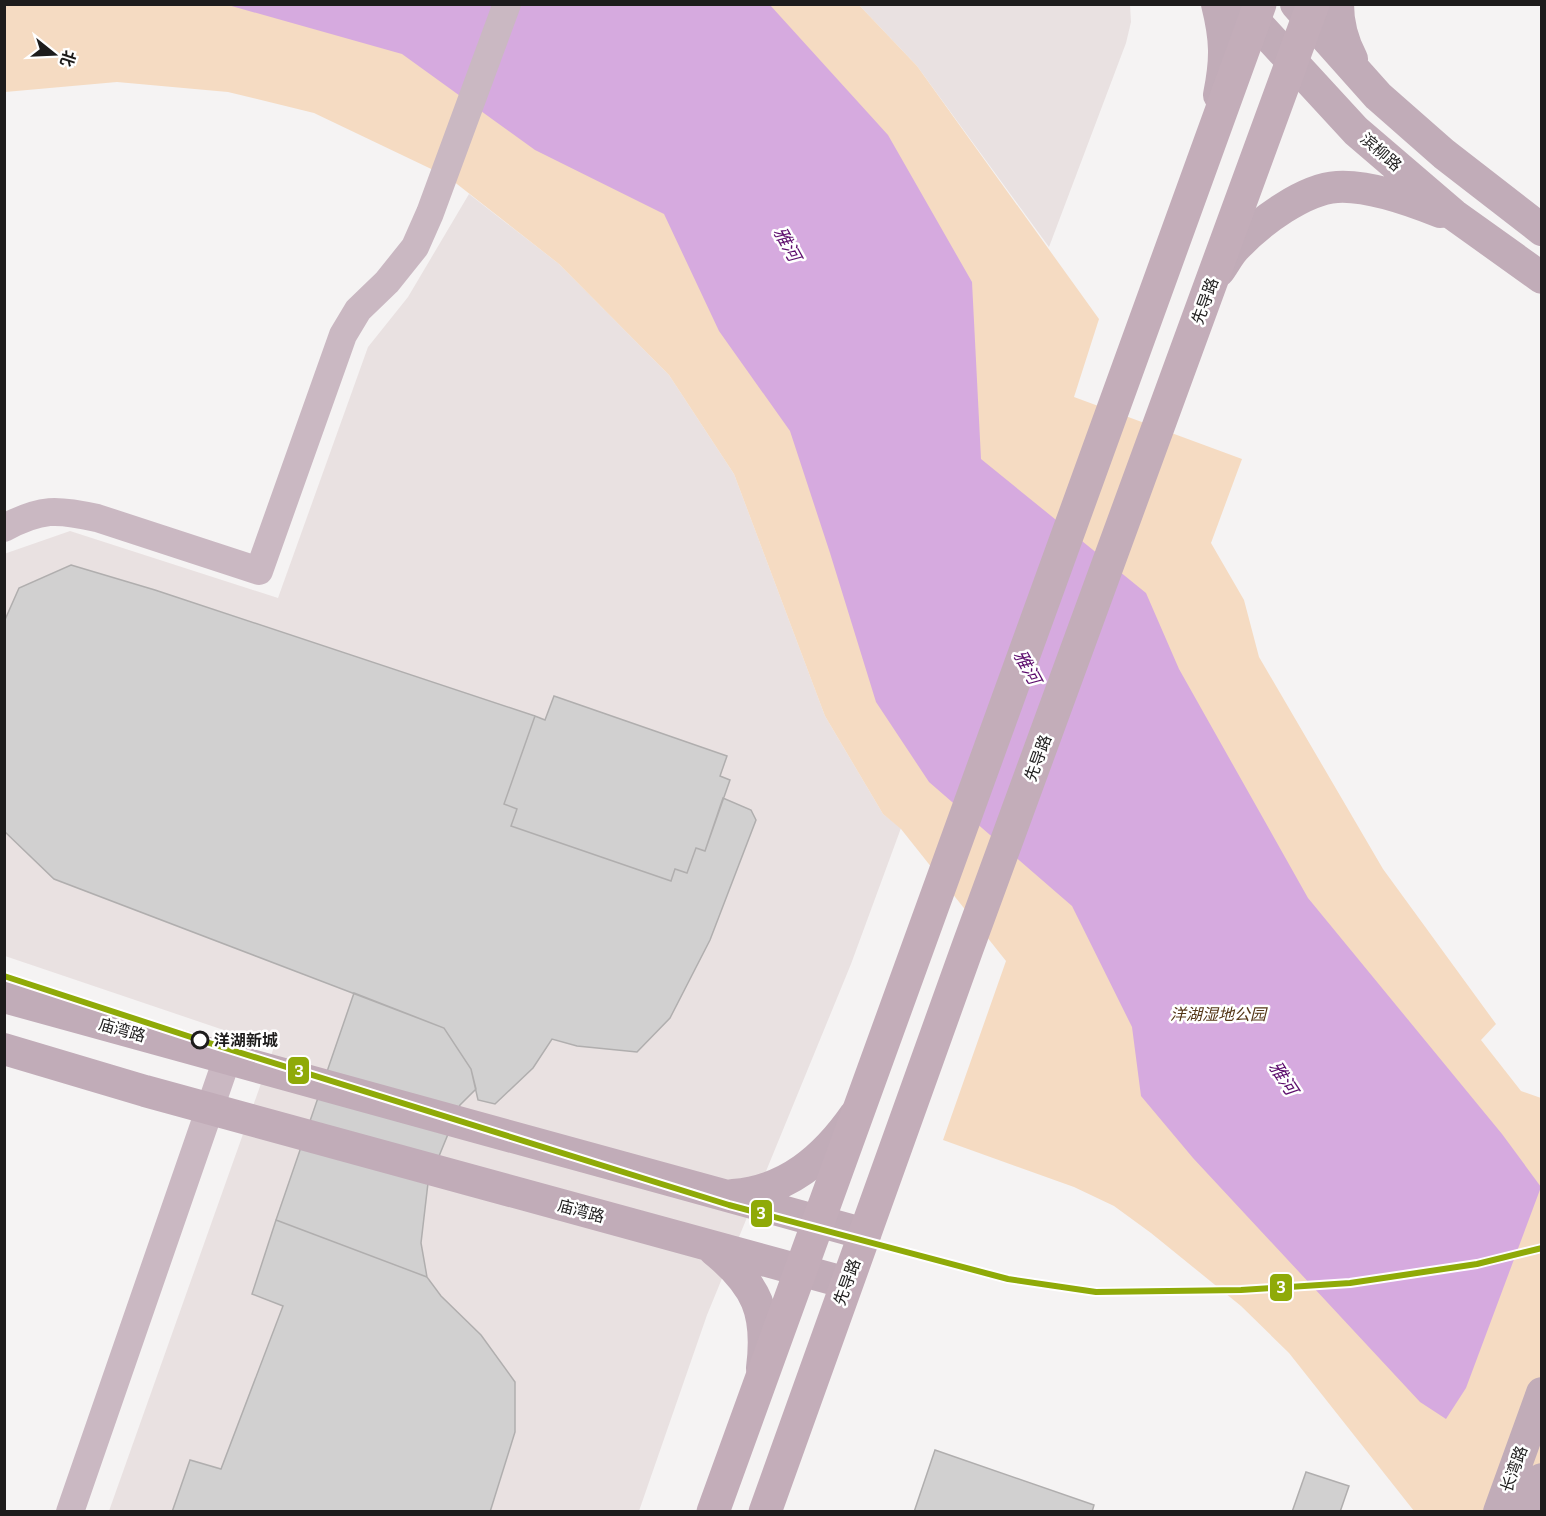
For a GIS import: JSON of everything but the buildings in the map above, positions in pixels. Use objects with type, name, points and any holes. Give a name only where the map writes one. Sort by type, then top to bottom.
[{"type":"main road","points":[[1207,151],[1224,69],[1224,32],[1217,4]]},
{"type":"main road","points":[[1338,4],[1345,47],[1378,96]]},
{"type":"main road","points":[[1306,9],[1378,96],[1444,154],[1542,230]]},
{"type":"main road","name":"先导路","points":[[765,1512],[967,948],[1292,62],[1306,9]]},
{"type":"main road","points":[[713,1512],[1207,151],[1251,10]]},
{"type":"main road","name":"滨柳路","points":[[1251,10],[1292,62],[1356,131],[1464,223],[1542,278]]},
{"type":"main road","points":[[1212,282],[1236,246],[1268,219],[1300,198],[1336,187],[1381,192],[1416,202],[1464,223]]},
{"type":"main road","name":"庙湾路","points":[[4,997],[865,1234]]},
{"type":"main road","name":"庙湾路","points":[[4,1049],[218,1111],[847,1283]]},
{"type":"main road","points":[[728,1196],[751,1194],[797,1176],[813,1164],[830,1146],[858,1109]]},
{"type":"main road","points":[[709,1246],[743,1276],[762,1314],[764,1357],[761,1380]]},
{"type":"main road","name":"长湾路","points":[[1499,1512],[1542,1393]]},
{"type":"main road","name":"长湾路","points":[[1530,1512],[1542,1479]]},
{"type":"street","points":[[4,528],[52,510],[73,513],[97,518],[259,572],[343,335],[381,277],[415,209],[491,4]]},
{"type":"street","points":[[4,517],[52,498],[98,507],[252,558],[332,328],[347,301],[381,277],[401,267],[415,247],[507,4]]},
{"type":"street","points":[[87,1512],[235,1062]]},
{"type":"street","points":[[70,1512],[218,1111]]},
{"type":"shaded area","points":[[859,5],[1130,5],[1131,22],[1126,43],[1049,247],[917,66]]},
{"type":"shaded area","points":[[469,194],[559,264],[669,375],[734,474],[825,716],[883,814],[901,828],[851,964],[707,1315],[639,1511],[109,1511],[274,1047],[5,956],[4,554],[70,531],[278,598],[368,347],[408,297]]},
{"type":"green space","name":"洋湖湿地公园","points":[[5,5],[859,5],[917,66],[1099,319],[1074,397],[1242,459],[1211,543],[1244,600],[1259,657],[1383,869],[1496,1024],[1481,1040],[1521,1091],[1541,1098],[1541,1511],[1414,1511],[1289,1353],[1241,1306],[1151,1233],[1114,1206],[1074,1187],[943,1140],[1006,961],[901,829],[883,814],[825,716],[734,474],[669,375],[559,264],[448,177],[314,113],[228,92],[117,82],[5,92]]},
{"type":"water","name":"雅河","points":[[228,5],[770,5],[888,135],[972,282],[981,459],[1146,593],[1179,669],[1308,898],[1502,1134],[1541,1187],[1466,1388],[1446,1419],[1420,1402],[1193,1158],[1141,1096],[1132,1027],[1072,906],[929,782],[876,702],[790,431],[719,331],[664,214],[535,150],[402,54]]},
{"type":"transit line","name":"3","points":[[4,976],[203,1041],[729,1205],[1008,1279],[1096,1292],[1241,1290],[1350,1283],[1477,1264],[1542,1248]]},
{"type":"place","name":"洋湖新城","points":[[200,1040]]}]
